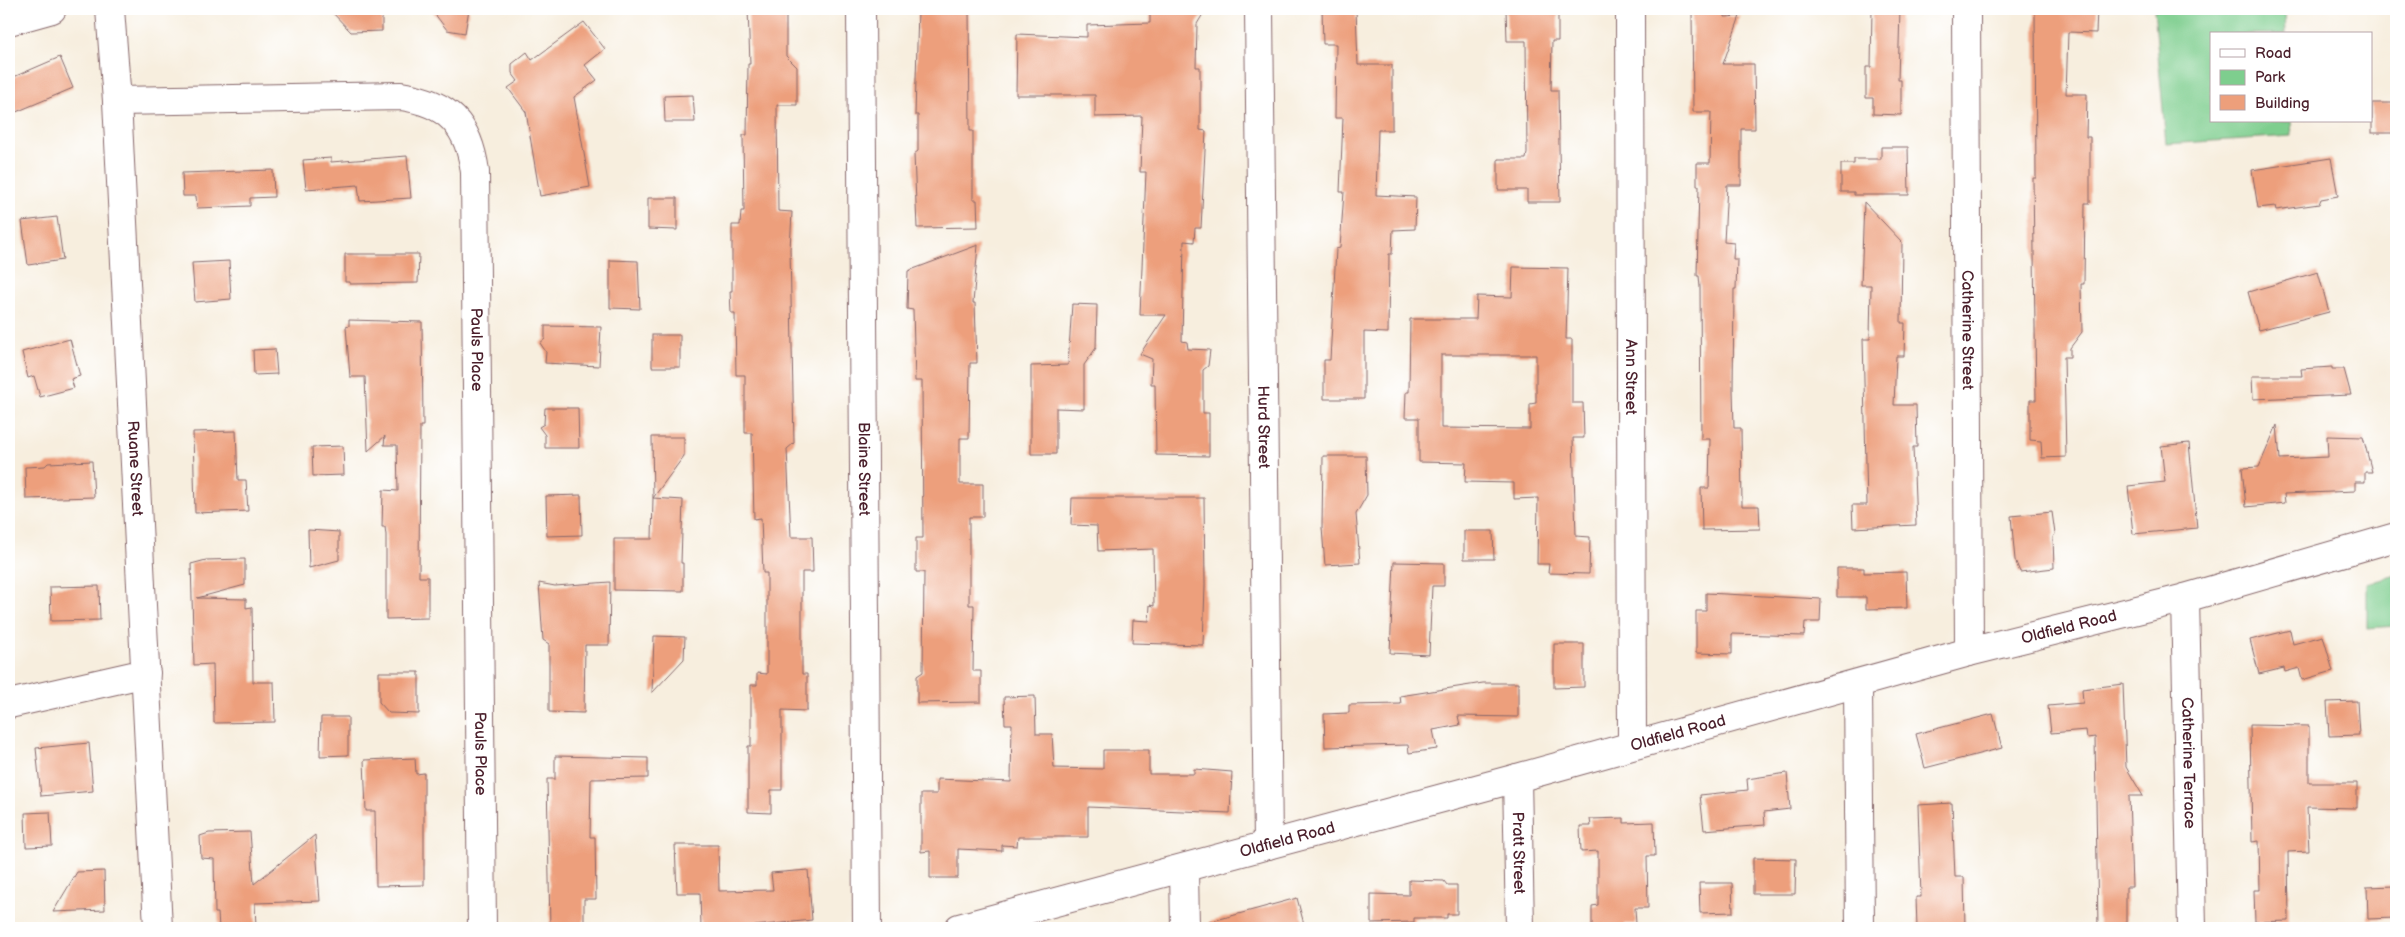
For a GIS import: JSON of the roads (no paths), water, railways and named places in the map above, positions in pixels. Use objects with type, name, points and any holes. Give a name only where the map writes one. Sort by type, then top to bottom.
[{"type":"street","points":[[9,21],[52,9]]},
{"type":"street","name":"Ruane Street","points":[[110,9],[117,101],[158,928]]},
{"type":"street","name":"Blaine Street","points":[[860,9],[867,928]]},
{"type":"street","name":"Hurd Street","points":[[1259,9],[1268,845]]},
{"type":"street","name":"Ann Street","points":[[1630,9],[1632,744]]},
{"type":"street","name":"Catherine Street","points":[[1966,9],[1969,652]]},
{"type":"street","name":"Pauls Place","points":[[117,101],[401,96],[416,98],[454,118],[469,142],[475,172],[482,928]]},
{"type":"street","name":"Oldfield Road","points":[[959,928],[1184,869],[1969,652],[2185,598],[2396,537]]},
{"type":"street","name":"Catherine Terrace","points":[[2185,598],[2192,928]]},
{"type":"street","points":[[9,704],[146,673]]},
{"type":"street","points":[[1858,684],[1860,928]]},
{"type":"street","name":"Pratt Street","points":[[1517,778],[1520,928]]},
{"type":"street","points":[[1184,869],[1185,928]]}]
